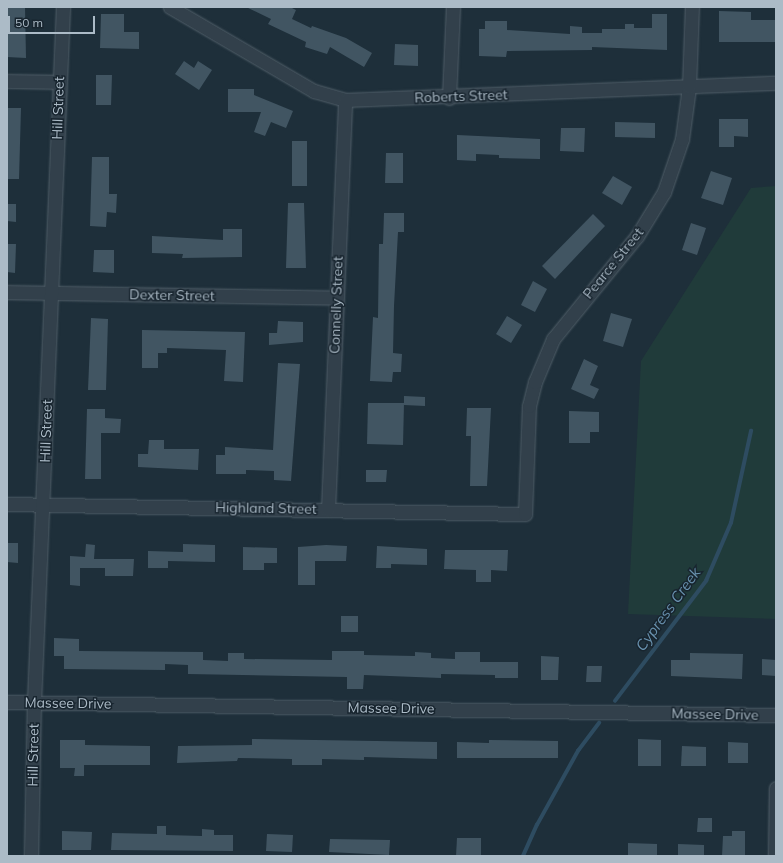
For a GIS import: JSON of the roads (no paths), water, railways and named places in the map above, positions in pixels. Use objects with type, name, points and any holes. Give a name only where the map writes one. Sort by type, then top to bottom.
[{"type":"street","name":"Hill Street","points":[[32,856],[34,702],[63,7]]},
{"type":"street","name":"Roberts Street","points":[[170,7],[314,91],[344,100],[449,98],[776,83]]},
{"type":"street","points":[[449,98],[453,7]]},
{"type":"street","name":"Pearce Street","points":[[525,514],[529,406],[544,358],[568,319],[653,213],[676,161],[682,139],[689,87],[692,7]]},
{"type":"street","points":[[7,81],[60,82]]},
{"type":"street","name":"Connelly Street","points":[[328,510],[344,100]]},
{"type":"street","name":"Dexter Street","points":[[7,292],[336,298]]},
{"type":"street","name":"Highland Street","points":[[7,504],[525,514]]},
{"type":"street","name":"Massee Drive","points":[[7,702],[776,715]]},
{"type":"street","points":[[775,856],[776,788]]},
{"type":"waterway","name":"Cypress Creek","points":[[615,701],[706,581],[731,523],[751,431]]},
{"type":"waterway","name":"Cypress Creek","points":[[523,856],[537,825],[578,751],[599,723]]}]
